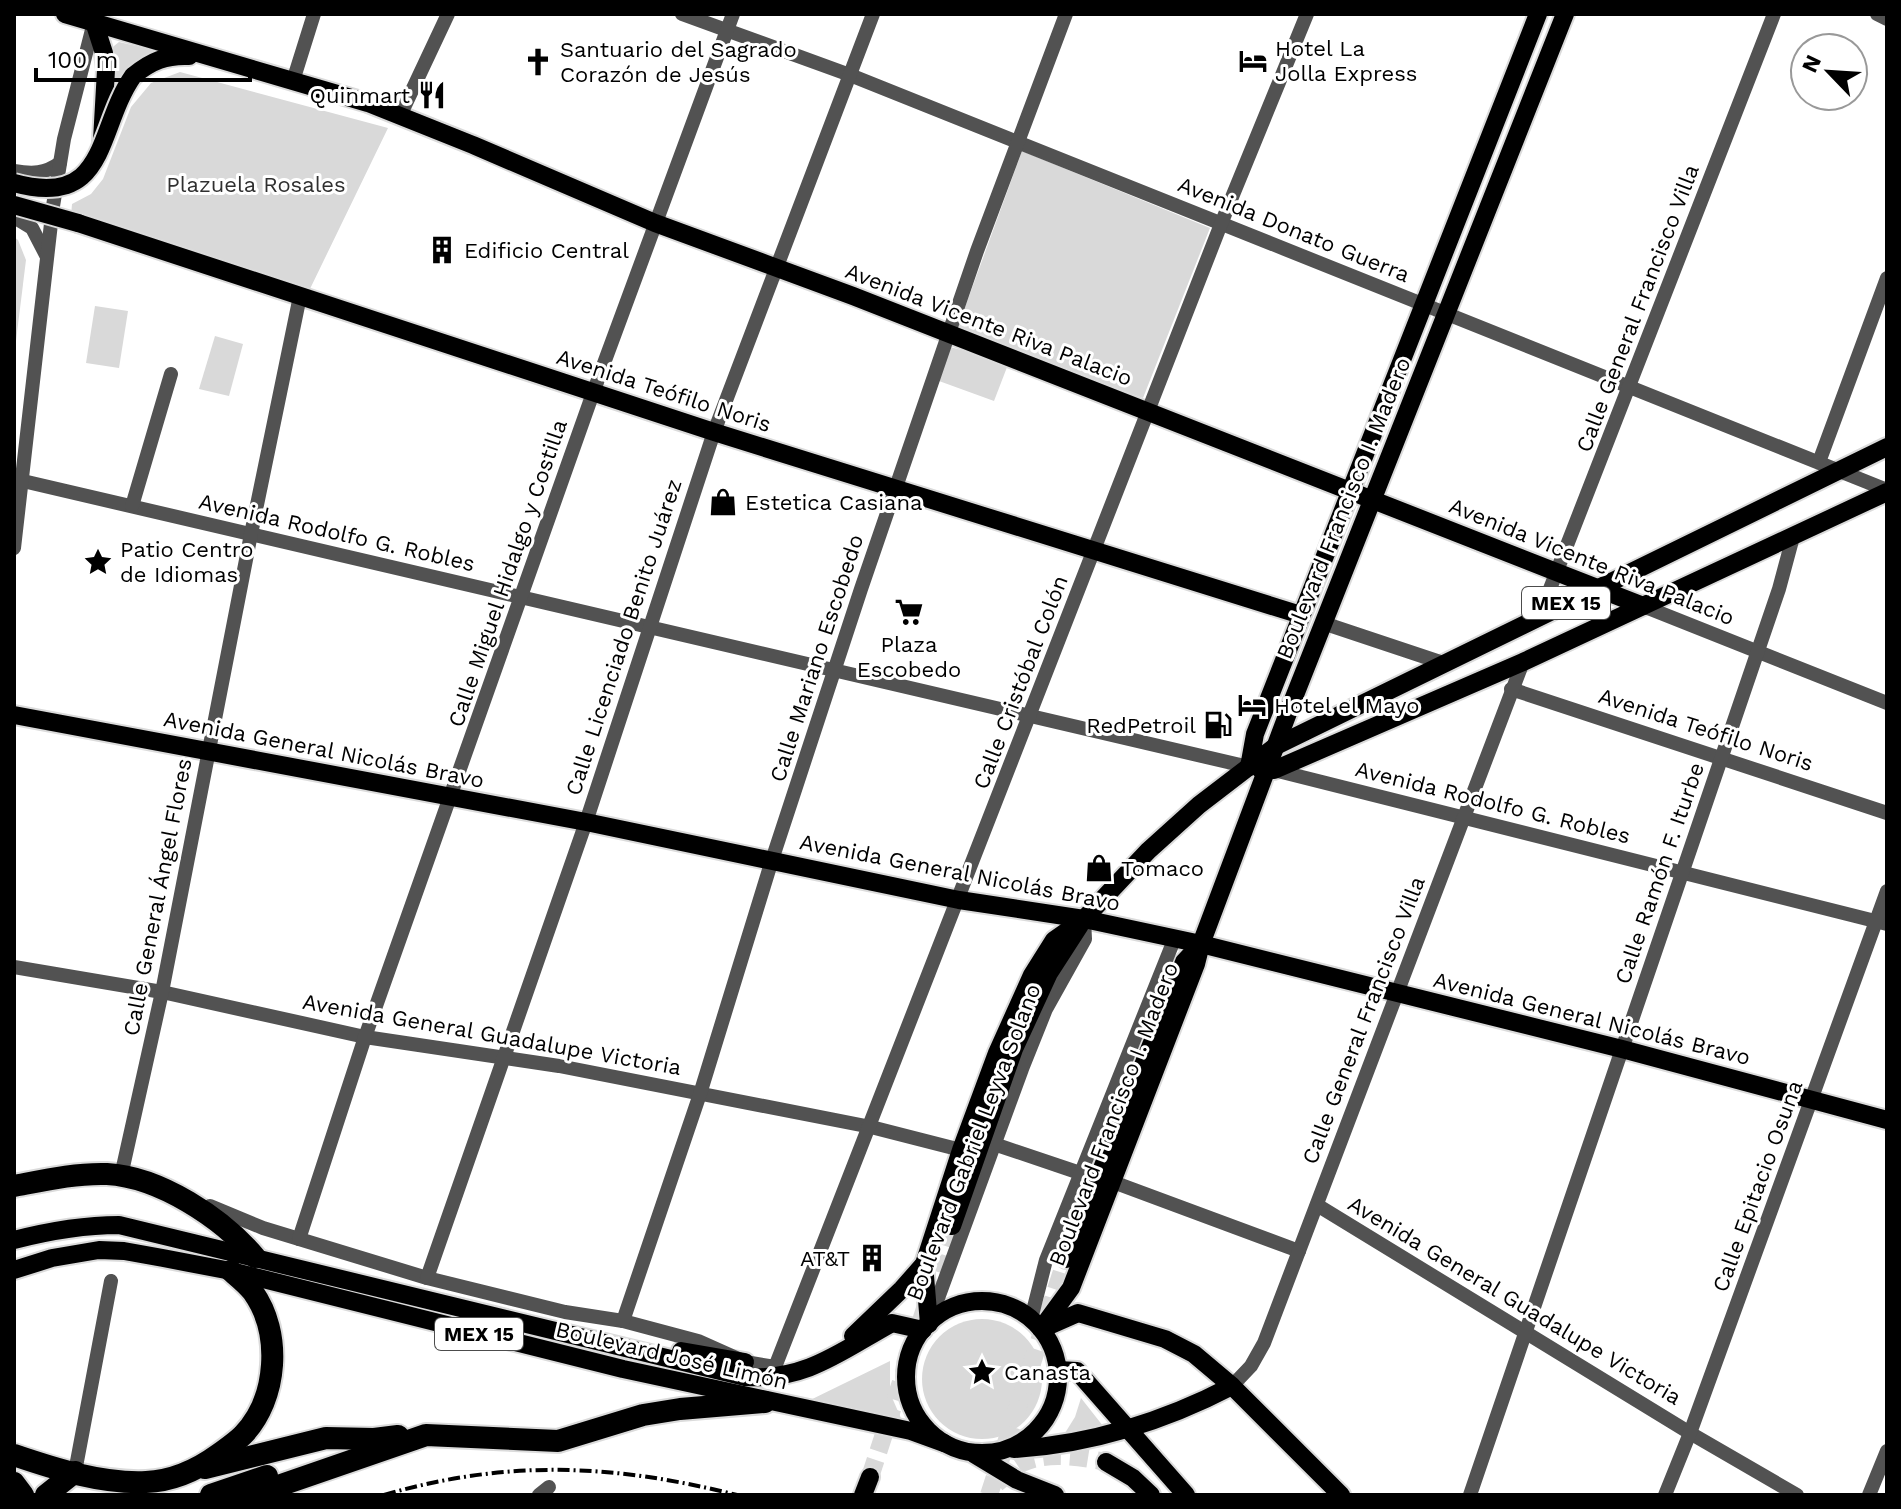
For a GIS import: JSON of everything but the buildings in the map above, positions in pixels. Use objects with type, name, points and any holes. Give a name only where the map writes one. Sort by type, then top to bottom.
[{"type":"highway","points":[[14,1186],[66,1176],[124,1177],[197,1206],[237,1235],[255,1257]]},
{"type":"highway","points":[[196,1471],[244,1433],[257,1415],[272,1373],[273,1349],[261,1308],[252,1291],[231,1271]]},
{"type":"highway","points":[[14,1455],[75,1472],[146,1482],[339,1436],[380,1438],[426,1435],[558,1441],[643,1415],[765,1402]]},
{"type":"highway","points":[[257,1415],[264,1437],[279,1448]]},
{"type":"highway","points":[[252,1495],[426,1435]]},
{"type":"highway","points":[[211,1495],[380,1438]]},
{"type":"highway","points":[[46,1495],[75,1472]]},
{"type":"highway","points":[[14,1483],[23,1495]]},
{"type":"main road","name":"Avenida Vicente Riva Palacio","points":[[65,14],[95,18],[219,61],[368,103],[655,223],[949,334],[1643,606]]},
{"type":"main road","name":"Boulevard Francisco I. Madero","points":[[1038,1326],[1071,1288],[1113,1182],[1196,964],[1263,769],[1255,734],[1538,14]]},
{"type":"main road","name":"Boulevard Francisco I. Madero","points":[[1276,746],[1565,14]]},
{"type":"main road","points":[[95,18],[106,70],[101,151]]},
{"type":"main road","points":[[14,183],[44,189],[65,185],[86,171],[101,151],[120,100],[133,76],[155,61],[170,56],[219,61]]},
{"type":"main road","name":"Avenida Teófilo Noris","points":[[14,205],[78,223],[714,432],[1301,615]]},
{"type":"main road","name":"Boulevard Gabriel Leyva Solano","points":[[1263,769],[1276,746],[1887,447]]},
{"type":"main road","name":"Boulevard Gabriel Leyva Solano","points":[[926,1327],[924,1264],[997,1053],[1032,975],[1054,940],[1084,919],[1148,851],[1199,805],[1263,769],[1523,662],[1887,491]]},
{"type":"main road","name":"Avenida General Nicolás Bravo","points":[[14,715],[586,822],[959,900],[1084,919],[1201,944],[1622,1049],[1887,1120]]},
{"type":"main road","points":[[952,1226],[1014,1049],[1049,973],[1084,919]]},
{"type":"main road","points":[[1066,1259],[1184,962],[1201,944]]},
{"type":"main road","name":"Boulevard José Limón","points":[[14,1240],[60,1229],[119,1225],[745,1377],[794,1374],[892,1323],[926,1327]]},
{"type":"main road","name":"Boulevard José Limón","points":[[14,1270],[52,1258],[99,1250],[124,1251],[231,1271],[765,1402],[911,1431],[944,1443]]},
{"type":"main road","points":[[830,1357],[875,1316],[924,1264]]},
{"type":"main road","points":[[1007,1449],[1029,1437],[1046,1419],[1056,1395],[1058,1370],[1052,1348],[1038,1326],[1013,1307],[992,1302],[971,1302],[951,1308],[926,1327],[909,1359],[908,1391],[915,1412],[927,1430],[944,1443],[972,1453],[1017,1480],[1055,1495]]},
{"type":"main road","points":[[1038,1326],[1078,1313],[1152,1334],[1194,1354],[1232,1386],[1341,1495]]},
{"type":"main road","points":[[550,1330],[602,1331],[685,1352],[745,1362]]},
{"type":"main road","points":[[1058,1370],[1077,1371],[1186,1495]]},
{"type":"main road","points":[[972,1453],[1063,1445],[1194,1406],[1232,1386]]},
{"type":"main road","points":[[1106,1462],[1133,1478],[1151,1495]]},
{"type":"street","points":[[293,81],[314,14]]},
{"type":"street","points":[[400,116],[448,14]]},
{"type":"street","name":"Avenida Donato Guerra","points":[[682,14],[850,75],[1887,491]]},
{"type":"street","name":"Calle Miguel Hidalgo y Costilla","points":[[299,1239],[365,1037],[593,393],[733,14]]},
{"type":"street","name":"Calle Licenciado Benito Juárez","points":[[427,1278],[586,822],[714,432],[873,14]]},
{"type":"street","name":"Calle Mariano Escobedo","points":[[623,1321],[700,1094],[772,860],[896,487],[1066,14]]},
{"type":"street","name":"Calle Cristóbal Colón","points":[[775,1367],[1221,224],[1307,14]]},
{"type":"street","name":"Calle General Francisco Villa","points":[[1539,617],[1774,14]]},
{"type":"street","points":[[1877,14],[1887,19]]},
{"type":"street","points":[[14,548],[46,255],[60,163],[95,18]]},
{"type":"street","points":[[14,171],[38,173],[49,171],[60,163]]},
{"type":"street","points":[[14,217],[32,228],[46,255]]},
{"type":"street","points":[[1819,462],[1887,278]]},
{"type":"street","name":"Calle General Ángel Flores","points":[[124,1177],[300,296]]},
{"type":"street","points":[[132,506],[171,374]]},
{"type":"street","name":"Avenida Rodolfo G. Robles","points":[[23,481],[1463,816],[1881,923]]},
{"type":"street","name":"Calle Ramón F. Iturbe","points":[[1470,1495],[1757,652],[1793,537]]},
{"type":"street","name":"Avenida Vicente Riva Palacio","points":[[1643,606],[1887,703]]},
{"type":"street","points":[[1323,623],[1443,663]]},
{"type":"street","name":"Calle General Francisco Villa","points":[[1232,1386],[1251,1366],[1264,1343],[1523,662]]},
{"type":"street","name":"Avenida Teófilo Noris","points":[[1511,689],[1887,813]]},
{"type":"street","name":"Calle Epitacio Osuna","points":[[1665,1495],[1881,923],[1887,891]]},
{"type":"street","name":"Boulevard Gabriel Leyva Solano","points":[[926,1327],[1046,1009],[1085,939],[1084,919]]},
{"type":"street","name":"Boulevard Francisco I. Madero","points":[[1038,1326],[1046,1260],[1174,940]]},
{"type":"street","name":"Avenida General Guadalupe Victoria","points":[[14,967],[162,992],[365,1037],[559,1066],[871,1127],[961,1150]]},
{"type":"street","points":[[994,1144],[1080,1173]]},
{"type":"street","name":"Boulevard José Limón","points":[[124,1177],[162,1180],[223,1213],[427,1278],[565,1312],[623,1321],[698,1341],[745,1362],[775,1367]]},
{"type":"street","points":[[1113,1182],[1299,1251]]},
{"type":"street","name":"Avenida General Guadalupe Victoria","points":[[1317,1205],[1525,1334],[1797,1495]]},
{"type":"street","points":[[75,1472],[111,1281]]},
{"type":"street","points":[[1869,1495],[1887,1451]]},
{"type":"green space","points":[[119,42],[163,52],[128,72],[110,109],[111,52]]},
{"type":"green space","name":"Plazuela Rosales","points":[[180,72],[388,128],[308,293],[71,216],[72,204],[91,194],[103,179],[131,107],[151,83]]},
{"type":"green space","points":[[1022,151],[1210,228],[1143,398],[956,332]]},
{"type":"green space","points":[[14,237],[26,260],[14,357]]},
{"type":"green space","points":[[95,306],[128,311],[119,368],[86,363]]},
{"type":"green space","points":[[215,336],[243,344],[229,396],[199,389]]},
{"type":"green space","points":[[950,347],[1009,362],[994,401],[939,381]]},
{"type":"green space","points":[[982,1319],[1005,1324],[1024,1337],[1037,1356],[1042,1379],[1037,1402],[1024,1421],[1005,1434],[982,1439],[959,1434],[940,1421],[927,1402],[922,1379],[927,1356],[940,1337],[959,1324]]},
{"type":"green space","points":[[890,1361],[890,1393],[904,1425],[800,1405]]},
{"type":"green space","points":[[1081,1398],[1103,1426],[1060,1441],[1075,1417]]},
{"type":"tunnel","points":[[870,1477],[952,1226]]},
{"type":"tunnel","points":[[989,1495],[1066,1259]]},
{"type":"tunnel","points":[[997,1483],[1019,1465],[1042,1457],[1075,1457],[1106,1462]]},
{"type":"railway","points":[[384,1495],[474,1475],[560,1470],[647,1477],[737,1495]]},
{"type":"place","name":"Hotel La Jolla Express","points":[[1253,61]]},
{"type":"place","name":"Santuario del Sagrado Corazón de Jesús","points":[[538,62]]},
{"type":"place","name":"Quinmart","points":[[432,95]]},
{"type":"place","name":"Edificio Central","points":[[442,250]]},
{"type":"place","name":"Estetica Casiana","points":[[723,502]]},
{"type":"place","name":"Patio Centro de Idiomas","points":[[98,562]]},
{"type":"place","name":"Plaza Escobedo","points":[[909,612]]},
{"type":"place","name":"Hotel el Mayo","points":[[1252,705]]},
{"type":"place","name":"RedPetroil","points":[[1218,725]]},
{"type":"place","name":"Tomaco","points":[[1099,868]]},
{"type":"place","name":"AT&T","points":[[872,1258]]},
{"type":"place","name":"Canasta","points":[[982,1372]]}]
